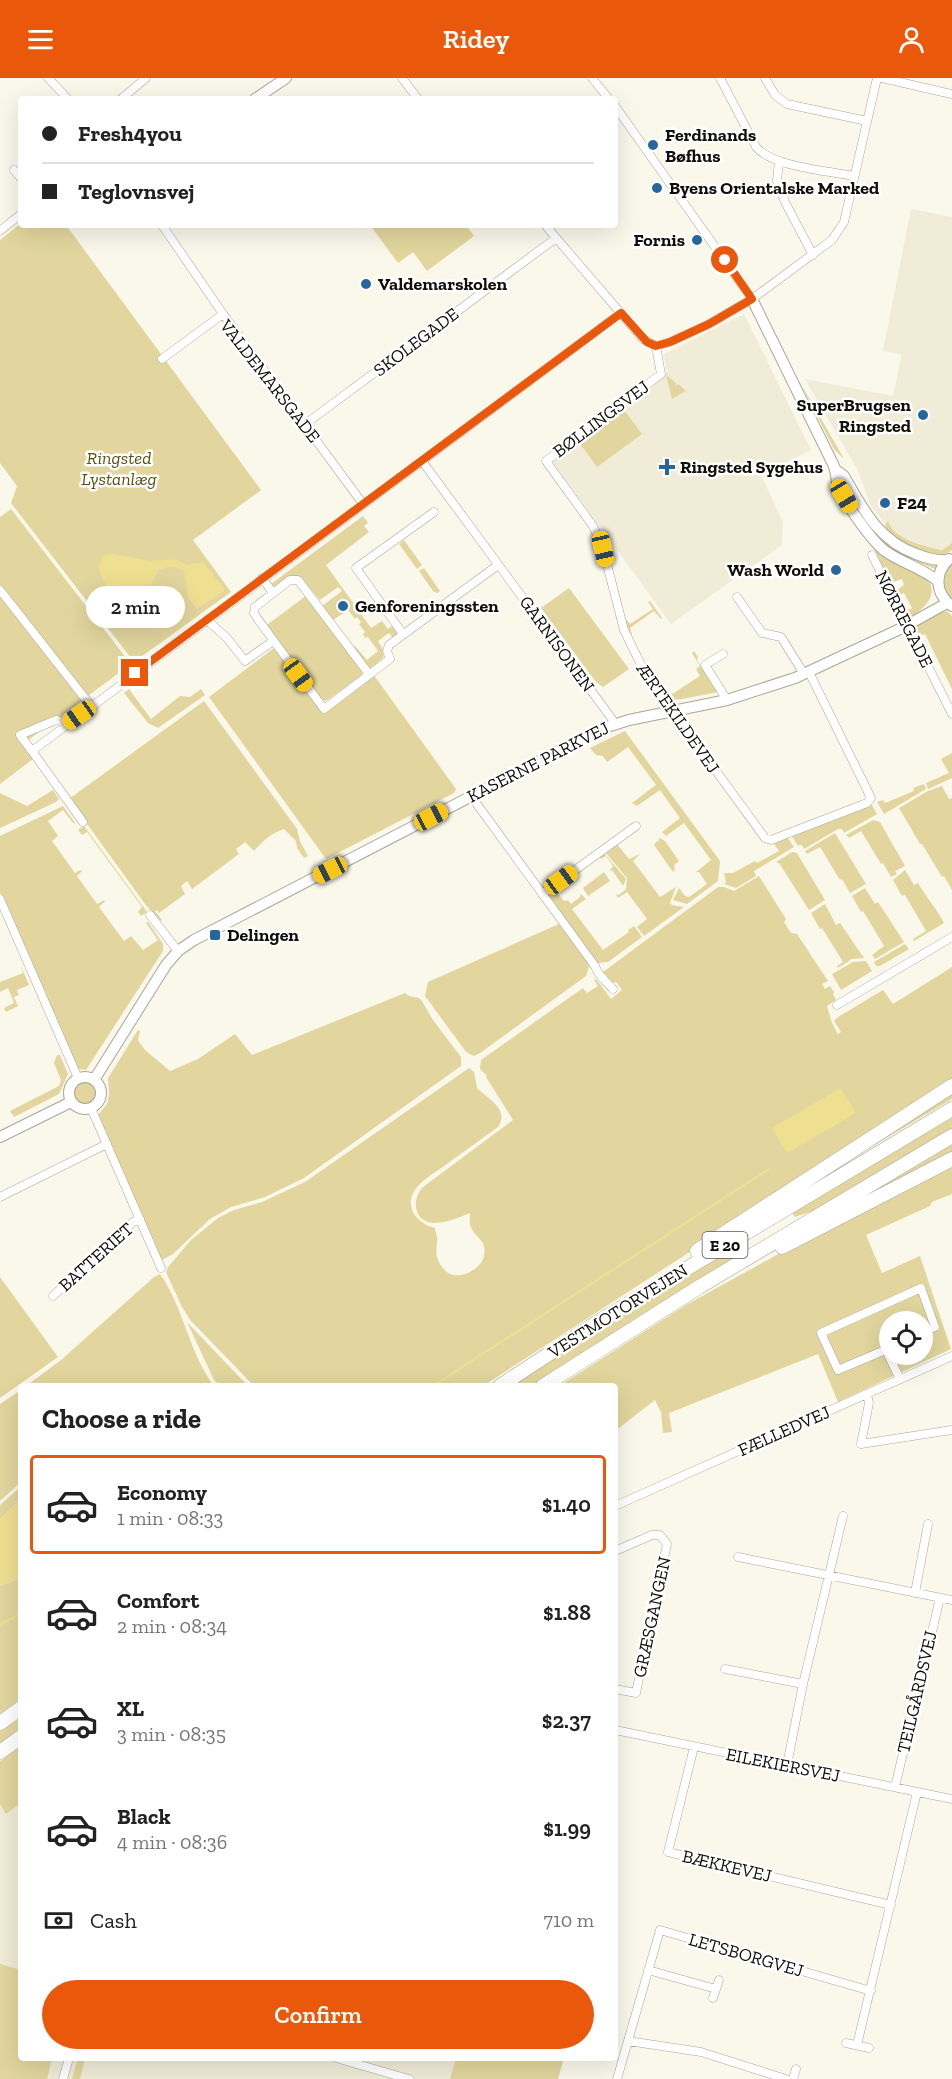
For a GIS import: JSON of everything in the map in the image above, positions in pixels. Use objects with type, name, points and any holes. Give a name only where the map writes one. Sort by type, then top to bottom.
[{"type":"highway","points":[[593,1325],[616,1303],[952,1086]]},
{"type":"highway","name":"VESTMOTORVEJEN","points":[[505,1383],[593,1325],[952,1109]]},
{"type":"highway","name":"VESTMOTORVEJEN","points":[[548,1383],[699,1287],[952,1136]]},
{"type":"highway","points":[[699,1287],[768,1255],[952,1158]]},
{"type":"highway","points":[[0,1723],[18,1710]]},
{"type":"highway","points":[[0,1752],[18,1739]]},
{"type":"street","points":[[125,96],[146,78]]},
{"type":"street","points":[[259,96],[286,78]]},
{"type":"street","points":[[402,78],[416,96]]},
{"type":"street","points":[[592,78],[607,96]]},
{"type":"street","points":[[720,78],[756,147],[769,158],[779,162],[854,176]]},
{"type":"street","points":[[765,78],[775,95],[787,104],[867,121]]},
{"type":"street","points":[[548,228],[644,339],[656,346],[670,342],[709,324],[752,299],[832,240],[844,222],[877,78]]},
{"type":"street","points":[[882,78],[952,94]]},
{"type":"street","points":[[53,80],[66,96]]},
{"type":"street","name":"NØRREGADE","points":[[618,110],[752,299],[836,470],[837,482],[844,496],[873,540],[886,551],[931,574],[938,581]]},
{"type":"street","points":[[779,162],[777,181],[784,202],[813,255]]},
{"type":"street","points":[[14,170],[18,175]]},
{"type":"street","points":[[0,231],[18,216]]},
{"type":"street","points":[[164,228],[223,314]]},
{"type":"street","name":"SKOLEGADE","points":[[304,425],[556,237]]},
{"type":"street","points":[[32,751],[621,313]]},
{"type":"street","name":"VALDEMARSGADE","points":[[162,359],[223,314],[363,504]]},
{"type":"street","name":"BØLLINGSVEJ","points":[[546,461],[661,374],[656,346]]},
{"type":"street","name":"GARNISONEN","points":[[422,461],[614,724]]},
{"type":"street","name":"ÆRTEKILDEVEJ","points":[[546,461],[592,526],[603,549],[624,630],[646,675],[765,838],[771,840],[867,803],[871,798],[807,673]]},
{"type":"street","name":"NØRREGADE","points":[[836,470],[844,476],[867,515],[887,539],[903,549],[922,556],[939,561],[950,559]]},
{"type":"street","points":[[403,634],[356,568],[434,512]]},
{"type":"street","name":"NØRREGADE","points":[[872,555],[911,623],[952,714]]},
{"type":"street","points":[[950,559],[940,571],[938,581],[940,593],[950,604]]},
{"type":"street","points":[[369,674],[300,581],[290,580],[257,605],[254,610],[255,616],[324,709],[390,659],[387,651],[389,645],[498,565]]},
{"type":"street","points":[[262,578],[273,592]]},
{"type":"street","points":[[0,590],[91,706]]},
{"type":"street","name":"KASERNE PARKVEJ","points":[[911,623],[937,599],[940,593]]},
{"type":"street","points":[[737,597],[762,633],[782,637],[807,673]]},
{"type":"street","name":"KASERNE PARKVEJ","points":[[94,1080],[166,965],[178,951],[194,940],[614,724],[727,700],[807,673],[950,604]]},
{"type":"street","points":[[207,620],[227,638],[245,661],[273,641]]},
{"type":"street","points":[[723,654],[705,666],[727,700]]},
{"type":"street","points":[[68,723],[56,720],[20,735],[83,822]]},
{"type":"street","points":[[471,796],[595,966],[597,972],[613,989]]},
{"type":"street","points":[[542,894],[636,826]]},
{"type":"street","points":[[0,899],[78,1078]]},
{"type":"street","points":[[150,915],[178,951]]},
{"type":"street","points":[[837,1005],[952,937]]},
{"type":"street","points":[[78,1078],[94,1080],[100,1088],[99,1102],[91,1108],[77,1108],[70,1102],[68,1096],[70,1086],[78,1078]]},
{"type":"street","points":[[0,1137],[70,1102]]},
{"type":"street","name":"BATTERIET","points":[[91,1108],[161,1268]]},
{"type":"street","points":[[0,1197],[107,1144]]},
{"type":"street","name":"BATTERIET","points":[[53,1296],[133,1222],[140,1219]]},
{"type":"street","points":[[879,1353],[838,1370],[822,1333],[921,1288],[929,1311]]},
{"type":"street","name":"FÆLLEDVEJ","points":[[618,1505],[952,1356]]},
{"type":"street","points":[[894,1365],[900,1379]]},
{"type":"street","points":[[867,1394],[869,1403],[861,1444],[952,1430]]},
{"type":"street","points":[[787,1765],[803,1684],[843,1516]]},
{"type":"street","points":[[915,1593],[928,1524]]},
{"type":"street","name":"GRÆSGANGEN","points":[[618,1550],[652,1535],[660,1535],[668,1544],[636,1693],[618,1690]]},
{"type":"street","points":[[738,1557],[952,1600]]},
{"type":"street","name":"TEILGÅRDSVEJ","points":[[895,1787],[940,1598]]},
{"type":"street","points":[[725,1669],[803,1684]]},
{"type":"street","name":"EILEKIERSVEJ","points":[[618,1731],[952,1799]]},
{"type":"street","name":"BÆKKEVEJ","points":[[694,1747],[668,1852],[891,1905]]},
{"type":"street","points":[[857,2045],[917,1792]]},
{"type":"street","name":"LETSBORGVEJ","points":[[617,2079],[660,1930],[871,1991]]},
{"type":"street","points":[[648,1970],[716,1989]]},
{"type":"street","name":"LETSBORGVEJ","points":[[713,1998],[719,1980]]},
{"type":"street","points":[[628,2041],[700,2052],[786,2079]]},
{"type":"street","points":[[846,2043],[870,2048]]},
{"type":"street","points":[[63,2079],[68,2061]]},
{"type":"street","points":[[346,2061],[409,2079]]},
{"type":"street","points":[[793,2079],[796,2069]]},
{"type":"shaded area","points":[[911,209],[952,217],[952,543],[942,550],[904,539],[889,529],[871,506],[857,469],[805,379],[893,396],[902,354],[883,351]]},
{"type":"shaded area","name":"Ringsted Sygehus","points":[[744,314],[811,450],[761,475],[783,522],[782,545],[671,624],[551,459],[667,372],[664,354]]},
{"type":"shaded area","points":[[113,554],[152,561],[175,559],[188,565],[203,562],[224,591],[197,609],[188,597],[184,571],[174,567],[165,568],[158,570],[144,607],[138,612],[115,596],[103,579],[100,562],[104,555]]},
{"type":"shaded area","points":[[841,1088],[856,1113],[787,1153],[772,1128]]},
{"type":"shaded area","points":[[18,1502],[18,1578],[0,1586],[0,1519]]},
{"type":"shaded area","points":[[0,1804],[6,1814],[18,1805],[18,2061],[455,2061],[450,2079],[0,2079]]},
{"type":"green space","name":"Ringsted Lystanlæg","points":[[18,225],[18,228],[68,228],[261,490],[193,540],[231,592],[134,662],[11,503],[17,486],[0,463],[0,240]]},
{"type":"green space","points":[[372,228],[468,228],[474,236],[427,271],[413,252],[398,263]]},
{"type":"green space","points":[[666,375],[676,383],[675,386],[678,384],[686,391],[672,399]]},
{"type":"green space","points":[[800,382],[843,457],[843,458],[834,449]]},
{"type":"green space","points":[[622,407],[642,434],[597,467],[578,441]]},
{"type":"green space","points":[[11,509],[127,659],[127,667],[23,744],[33,759],[0,784],[0,517]]},
{"type":"green space","points":[[363,516],[368,523],[364,526],[369,532],[326,565],[371,628],[382,621],[388,629],[392,626],[398,634],[393,638],[389,633],[378,641],[384,652],[383,658],[371,668],[368,668],[354,649],[355,646],[367,660],[378,651],[368,637],[365,638],[363,634],[365,632],[359,624],[361,622],[357,617],[355,619],[348,610],[333,620],[322,606],[342,591],[338,587],[320,600],[300,577],[276,587],[271,584]]},
{"type":"green space","points":[[888,521],[891,528],[911,541],[942,550],[952,543],[952,550],[938,556],[916,550],[888,531],[885,525]]},
{"type":"green space","points":[[870,527],[881,538],[937,564],[935,569],[898,554],[883,544]]},
{"type":"green space","points":[[861,530],[930,583],[932,593],[925,605],[914,616],[905,612],[912,608],[904,593],[897,596],[897,590],[904,585],[902,579],[893,582],[888,578]]},
{"type":"green space","points":[[404,540],[422,565],[417,569],[399,544]]},
{"type":"green space","points":[[952,563],[952,602],[944,587],[944,577]]},
{"type":"green space","points":[[424,568],[440,591],[437,593],[433,591],[419,571]]},
{"type":"green space","points":[[569,588],[629,669],[603,687],[596,682],[541,608]]},
{"type":"green space","points":[[307,595],[363,671],[361,676],[326,701],[267,625]]},
{"type":"green space","points":[[650,601],[662,618],[654,611],[630,628],[631,634],[625,621],[627,620],[630,624],[653,609],[648,602]]},
{"type":"green space","points":[[947,611],[952,616],[952,689],[925,634],[918,636],[915,631],[924,620]]},
{"type":"green space","points":[[274,648],[322,712],[373,674],[456,789],[454,793],[326,859],[209,697]]},
{"type":"green space","points":[[694,651],[698,657],[697,660],[718,692],[672,700],[669,696],[700,676],[696,669],[700,666],[692,653]]},
{"type":"green space","points":[[129,689],[151,719],[180,696],[190,697],[201,689],[205,695],[158,728],[148,723],[124,693]]},
{"type":"green space","points":[[204,701],[297,829],[308,856],[304,858],[297,848],[296,841],[284,829],[268,838],[254,851],[245,842],[236,849],[239,854],[192,889],[187,881],[181,886],[185,894],[159,913],[155,911],[162,920],[160,921],[145,904],[69,799]]},
{"type":"green space","points":[[625,731],[720,861],[718,881],[687,904],[673,900],[679,888],[685,896],[689,897],[707,884],[699,872],[696,872],[711,860],[684,823],[666,836],[662,832],[680,818],[660,790],[637,806],[632,803],[656,785],[628,747],[607,762],[603,756],[596,755],[590,748]]},
{"type":"green space","points":[[952,753],[952,778],[928,789],[926,783],[949,773],[941,759]]},
{"type":"green space","points":[[924,784],[926,789],[884,814],[877,802],[883,800],[885,803],[914,791],[913,788]]},
{"type":"green space","points":[[942,786],[949,799],[952,798],[952,890],[920,844],[899,808],[928,791]]},
{"type":"green space","points":[[53,790],[59,799],[56,802],[0,828],[0,793],[27,806]]},
{"type":"green space","points":[[872,805],[877,814],[844,833],[842,829],[838,829],[804,849],[802,845],[797,845],[792,836]]},
{"type":"green space","points":[[63,806],[75,823],[63,810],[48,821],[58,836],[52,841],[75,873],[82,871],[77,876],[97,904],[105,901],[99,907],[124,941],[131,936],[143,950],[158,940],[146,923],[148,922],[163,944],[163,951],[86,1070],[78,1069],[0,892],[0,836]]},
{"type":"green space","points":[[873,820],[880,822],[905,866],[895,871],[897,874],[891,877],[861,831],[849,838],[846,835]]},
{"type":"green space","points":[[84,826],[147,912],[141,916],[138,912],[142,907],[87,832],[82,835],[78,830]]},
{"type":"green space","points":[[835,833],[866,884],[850,893],[820,847],[807,854],[805,851]]},
{"type":"green space","points":[[660,838],[665,841],[679,861],[674,865],[673,872],[654,845],[657,841],[659,842]]},
{"type":"green space","points":[[788,838],[794,847],[754,871],[756,876],[736,888],[724,884],[726,882],[724,873],[733,873],[779,851],[774,844]]},
{"type":"green space","points":[[617,844],[629,859],[640,854],[633,861],[660,897],[676,887],[670,903],[684,907],[644,936],[637,927],[647,919],[627,892],[618,898],[616,894],[619,895],[626,889],[627,878],[605,852]]},
{"type":"green space","points":[[792,852],[797,853],[825,900],[809,910],[779,863],[776,862]]},
{"type":"green space","points":[[604,853],[626,879],[623,886],[612,870],[609,872],[613,866],[606,856],[601,859],[599,857]]},
{"type":"green space","points":[[905,870],[914,885],[918,883],[944,923],[914,941],[913,939],[926,931],[905,895],[902,896],[893,880]]},
{"type":"green space","points":[[604,872],[610,881],[588,896],[583,888]]},
{"type":"green space","points":[[759,876],[786,919],[784,922],[791,933],[797,934],[828,981],[822,984],[825,989],[830,986],[834,992],[836,1000],[827,1006],[838,1034],[841,1032],[834,1021],[838,1017],[883,990],[893,1004],[952,967],[952,1082],[488,1383],[251,1383],[191,1321],[166,1272],[191,1240],[218,1218],[234,1210],[262,1202],[305,1182],[469,1068],[474,1072],[477,1088],[500,1110],[501,1121],[498,1127],[421,1183],[413,1193],[411,1206],[422,1222],[435,1228],[436,1253],[444,1270],[450,1274],[460,1275],[475,1269],[484,1256],[484,1246],[471,1227],[470,1213],[447,1221],[427,1222],[418,1214],[416,1203],[423,1187],[513,1120],[487,1076],[480,1069],[481,1060],[583,988],[587,993],[598,986],[594,980],[596,979],[611,999],[622,990],[603,972],[718,887],[734,891]]},
{"type":"green space","points":[[558,886],[562,887],[557,892],[564,901],[568,900],[571,904],[581,894],[586,899],[572,909],[603,950],[634,926],[642,937],[608,962],[597,963],[549,898],[549,892]]},
{"type":"green space","points":[[865,888],[875,904],[878,902],[904,942],[875,959],[872,955],[884,946],[852,896]]},
{"type":"green space","points":[[825,904],[836,925],[840,923],[864,958],[852,959],[838,968],[837,966],[843,962],[811,913]]},
{"type":"green space","points":[[559,924],[587,962],[589,967],[586,976],[480,1053],[474,1056],[466,1052],[425,996],[428,982]]},
{"type":"green space","points":[[905,944],[909,949],[880,966],[876,966],[874,962]]},
{"type":"green space","points":[[866,961],[872,971],[841,990],[832,974],[853,962]]},
{"type":"green space","points":[[21,966],[29,985],[17,990],[19,995],[14,997],[18,1006],[6,1012],[4,1008],[14,1003],[8,988],[0,992],[0,982],[23,973]]},
{"type":"green space","points":[[405,993],[422,1001],[433,1020],[461,1057],[461,1066],[304,1178],[265,1197],[231,1207],[210,1219],[173,1254],[162,1260],[98,1115],[107,1104],[108,1078],[138,1030],[140,1031],[138,1040],[145,1050],[170,1071],[198,1059],[235,1034],[252,1055]]},
{"type":"green space","points":[[57,1055],[60,1055],[68,1074],[59,1094],[14,1117],[10,1111],[59,1086],[61,1080],[54,1063]]},
{"type":"green space","points":[[85,1082],[93,1085],[96,1093],[93,1101],[85,1104],[77,1101],[74,1093],[77,1085]]},
{"type":"green space","points":[[952,1090],[952,1099],[848,1161]]},
{"type":"green space","points":[[952,1114],[952,1131],[813,1211],[795,1217],[793,1214],[794,1211]]},
{"type":"green space","points":[[952,1144],[952,1153],[869,1196],[867,1194]]},
{"type":"green space","points":[[952,1162],[952,1194],[866,1235],[882,1273],[920,1256],[951,1349],[933,1357],[933,1311],[879,1311],[879,1365],[917,1365],[838,1402],[818,1354],[669,1413],[672,1432],[663,1433],[661,1412],[655,1400],[618,1429],[618,1383],[564,1383],[686,1305],[829,1226]]},
{"type":"green space","points":[[740,1247],[742,1249],[730,1261],[539,1383],[514,1383],[711,1259]]},
{"type":"green space","points":[[160,1274],[168,1287],[198,1359],[212,1383],[30,1383],[61,1360]]},
{"type":"green space","points":[[0,1277],[58,1357],[18,1383],[0,1398]]},
{"type":"green space","points":[[187,1322],[245,1383],[218,1383]]},
{"type":"green space","points":[[18,1392],[18,1485],[0,1501],[0,1404]]},
{"type":"green space","points":[[18,1489],[18,1502],[0,1519],[0,1505]]},
{"type":"green space","points":[[18,1578],[18,1701],[0,1714],[0,1586]]},
{"type":"green space","points":[[18,1716],[18,1732],[0,1744],[0,1729]]},
{"type":"green space","points":[[18,1748],[18,1805],[6,1814],[0,1804],[0,1761]]},
{"type":"green space","points":[[0,1964],[18,1969],[18,2061],[51,2061],[47,2079],[0,2079]]},
{"type":"green space","points":[[77,2061],[84,2061],[80,2079],[72,2079]]},
{"type":"green space","points":[[455,2061],[563,2061],[558,2079],[450,2079]]},
{"type":"waterway","points":[[438,1383],[769,1169]]},
{"type":"waterway","points":[[0,1625],[18,1615]]},
{"type":"place","name":"Ferdinands Bøfhus","points":[[653,145]]},
{"type":"place","name":"Byens Orientalske Marked","points":[[657,188]]},
{"type":"place","name":"Fornis","points":[[697,240]]},
{"type":"place","name":"Valdemarskolen","points":[[366,284]]},
{"type":"place","name":"SuperBrugsen Ringsted","points":[[923,415]]},
{"type":"place","name":"Ringsted Sygehus","points":[[667,467]]},
{"type":"place","name":"F24","points":[[885,503]]},
{"type":"place","name":"Wash World","points":[[836,570]]},
{"type":"place","name":"Genforeningssten","points":[[343,606]]},
{"type":"place","name":"Delingen","points":[[215,935]]},
{"type":"route","points":[[135,673],[621,313],[647,342],[651,345],[662,346],[709,324],[752,299],[725,260]]}]
